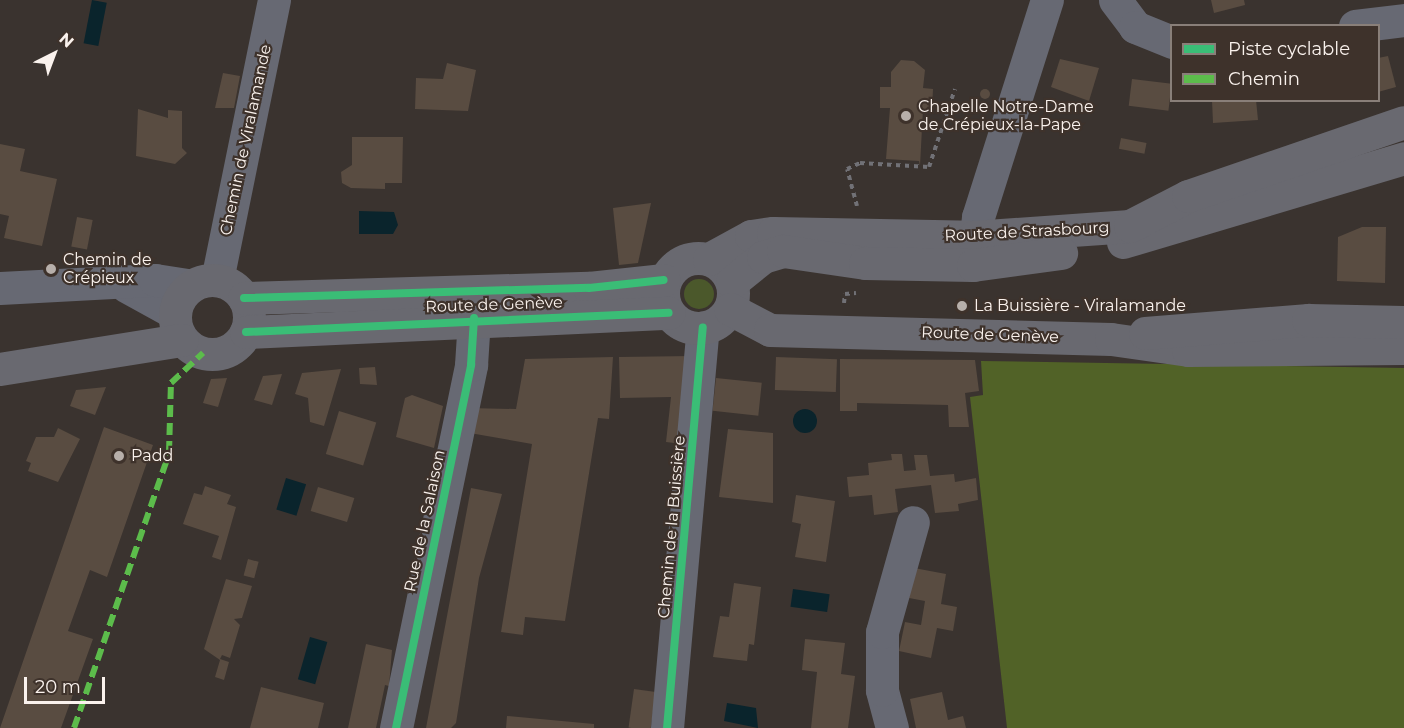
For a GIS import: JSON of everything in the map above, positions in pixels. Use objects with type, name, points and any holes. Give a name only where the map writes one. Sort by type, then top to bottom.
[{"type":"main road","name":"Route de Strasbourg","points":[[709,259],[751,236],[773,233],[973,251],[1130,226],[1188,196],[1404,122]]},
{"type":"main road","name":"Route de Strasbourg","points":[[731,295],[763,257],[783,251],[866,263],[1169,232],[1404,158]]},
{"type":"main road","points":[[669,313],[664,280],[688,258],[709,259]]},
{"type":"main road","name":"Route de Genève","points":[[709,259],[731,295],[770,330],[1111,339],[1188,350],[1404,348]]},
{"type":"main road","name":"Route de Genève","points":[[244,298],[589,288],[664,280]]},
{"type":"main road","points":[[703,328],[731,295]]},
{"type":"main road","points":[[0,369],[191,305],[244,298],[246,332],[233,348],[214,354],[191,305]]},
{"type":"main road","name":"Route de Genève","points":[[246,332],[474,318],[669,313],[684,325],[703,328]]},
{"type":"main road","name":"Route de Genève","points":[[1111,339],[1183,327],[1404,322]]},
{"type":"street","name":"Chemin de Viralamande","points":[[191,305],[274,0]]},
{"type":"street","points":[[973,251],[1047,0]]},
{"type":"street","points":[[1115,0],[1134,27],[1170,41]]},
{"type":"street","points":[[1371,24],[1404,20]]},
{"type":"street","points":[[1130,226],[1404,138]]},
{"type":"street","points":[[0,288],[126,286],[155,280],[191,305]]},
{"type":"street","name":"Rue de la Salaison","points":[[396,728],[471,364],[474,318]]},
{"type":"street","name":"Chemin de la Buissière","points":[[667,728],[703,328]]},
{"type":"street","points":[[892,728],[882,690],[882,632],[912,522]]},
{"type":"path","points":[[850,212],[858,200],[844,176],[854,165],[929,167],[955,89]]},
{"type":"green space","points":[[699,279],[710,283],[714,294],[710,305],[699,309],[688,305],[684,294],[688,283]]},
{"type":"green space","points":[[981,361],[1404,368],[1404,728],[1007,728],[970,397],[983,395]]},
{"type":"water","points":[[92,0],[107,3],[98,46],[84,43]]},
{"type":"water","points":[[359,211],[394,212],[398,225],[393,234],[359,234]]},
{"type":"water","points":[[805,409],[814,412],[817,421],[814,430],[805,433],[796,430],[793,421],[796,412]]},
{"type":"water","points":[[286,478],[306,484],[296,516],[276,510]]},
{"type":"water","points":[[793,589],[830,594],[827,612],[790,607]]},
{"type":"water","points":[[310,637],[327,642],[315,684],[298,679]]},
{"type":"water","points":[[727,703],[756,708],[758,728],[724,721]]},
{"type":"building","points":[[1211,0],[1244,0],[1245,5],[1214,13]]},
{"type":"building","points":[[1388,56],[1396,87],[1380,91],[1380,58]]},
{"type":"building","points":[[1060,59],[1099,68],[1089,101],[1051,87]]},
{"type":"building","name":"Chapelle Notre-Dame de Crépieux-la-Pape","points":[[901,60],[914,61],[925,70],[923,88],[933,89],[932,109],[923,109],[920,166],[919,161],[886,159],[890,108],[880,108],[880,87],[891,87],[891,72]]},
{"type":"building","points":[[447,63],[476,70],[468,111],[415,109],[416,78],[443,79]]},
{"type":"building","points":[[223,73],[240,76],[234,108],[215,108]]},
{"type":"building","points":[[1132,79],[1170,84],[1168,111],[1129,106]]},
{"type":"building","points":[[985,89],[989,90],[989,98],[985,99],[981,98],[980,94],[981,90]]},
{"type":"building","points":[[1212,102],[1256,102],[1258,120],[1213,123]]},
{"type":"building","points":[[138,109],[168,118],[168,110],[182,111],[182,148],[187,153],[175,164],[136,156]]},
{"type":"building","points":[[352,137],[403,137],[402,183],[385,183],[385,189],[351,188],[342,183],[341,172],[352,165]]},
{"type":"building","points":[[1121,138],[1147,143],[1144,154],[1119,149]]},
{"type":"building","points":[[0,144],[25,149],[20,171],[57,179],[42,246],[4,238],[9,216],[0,214]]},
{"type":"building","points":[[651,203],[638,263],[619,265],[613,208]]},
{"type":"building","points":[[77,217],[93,220],[87,250],[71,246]]},
{"type":"building","points":[[1362,227],[1386,227],[1385,283],[1337,281],[1338,237]]},
{"type":"building","points":[[692,356],[683,444],[666,442],[671,397],[620,398],[619,357]]},
{"type":"building","points":[[613,357],[609,419],[598,418],[565,621],[525,617],[523,635],[501,632],[532,444],[464,432],[468,408],[516,409],[525,359]]},
{"type":"building","points":[[776,357],[837,359],[836,392],[775,390]]},
{"type":"building","points":[[840,359],[975,360],[979,391],[965,393],[969,427],[949,427],[948,405],[857,403],[857,411],[840,411]]},
{"type":"building","points":[[375,367],[377,385],[360,384],[359,368]]},
{"type":"building","points":[[341,369],[324,426],[310,422],[308,398],[295,394],[302,373]]},
{"type":"building","points":[[282,374],[272,405],[254,400],[263,376]]},
{"type":"building","points":[[227,378],[218,407],[203,403],[211,379]]},
{"type":"building","points":[[716,378],[762,383],[758,416],[713,411]]},
{"type":"building","points":[[106,387],[95,415],[70,406],[76,390]]},
{"type":"building","points":[[412,395],[443,406],[434,448],[396,437],[405,398]]},
{"type":"building","points":[[339,411],[376,422],[363,465],[326,454]]},
{"type":"building","points":[[104,427],[153,445],[107,577],[90,570],[68,631],[93,639],[61,728],[0,728]]},
{"type":"building","points":[[58,428],[80,439],[58,482],[28,471],[31,463],[26,461],[36,437],[54,437]]},
{"type":"building","points":[[728,429],[773,433],[773,503],[719,497]]},
{"type":"building","points":[[891,454],[902,454],[904,471],[916,470],[914,455],[927,455],[930,476],[954,474],[955,482],[976,478],[978,500],[958,504],[959,511],[935,513],[931,485],[895,489],[898,512],[874,515],[872,495],[849,497],[847,477],[869,475],[868,463],[892,460]]},
{"type":"building","points":[[205,486],[231,495],[227,504],[236,507],[221,560],[212,557],[219,536],[183,524],[194,493],[202,495]]},
{"type":"building","points":[[318,487],[354,498],[347,522],[311,511]]},
{"type":"building","points":[[471,488],[502,494],[479,578],[456,723],[451,728],[426,728]]},
{"type":"building","points":[[796,495],[835,501],[826,562],[795,557],[801,524],[792,522]]},
{"type":"building","points":[[248,559],[259,562],[254,578],[244,575]]},
{"type":"building","points":[[914,568],[946,574],[941,604],[957,607],[953,631],[937,628],[931,658],[899,651],[905,622],[921,625],[925,601],[909,598]]},
{"type":"building","points":[[226,579],[252,586],[242,618],[234,619],[240,625],[230,658],[222,655],[220,659],[229,662],[224,680],[215,677],[220,660],[204,649]]},
{"type":"building","points":[[734,583],[761,587],[754,645],[749,644],[747,661],[713,657],[720,616],[729,617]]},
{"type":"building","points":[[805,639],[845,643],[841,674],[855,676],[848,728],[811,728],[817,672],[802,670]]},
{"type":"building","points":[[366,644],[392,650],[389,686],[385,685],[376,728],[348,728]]},
{"type":"building","points":[[261,687],[324,703],[318,728],[250,728]]},
{"type":"building","points":[[634,689],[656,692],[651,728],[629,728]]},
{"type":"building","points":[[942,692],[948,720],[963,716],[966,728],[916,728],[910,699]]},
{"type":"building","points":[[507,716],[594,724],[594,728],[506,728]]},
{"type":"marked path","points":[[74,728],[169,453],[171,383],[203,353]]},
{"type":"cycle path","points":[[244,298],[589,288],[664,280]]},
{"type":"cycle path","points":[[246,332],[669,313]]},
{"type":"cycle path","points":[[396,728],[471,365],[474,318]]},
{"type":"cycle path","points":[[667,728],[703,328]]},
{"type":"place","name":"Chapelle Notre-Dame de Crépieux-la-Pape","points":[[906,116]]},
{"type":"place","name":"Chemin de Crépieux","points":[[51,269]]},
{"type":"place","name":"La Buissière - Viralamande","points":[[962,306]]},
{"type":"place","name":"Padd","points":[[119,456]]}]
